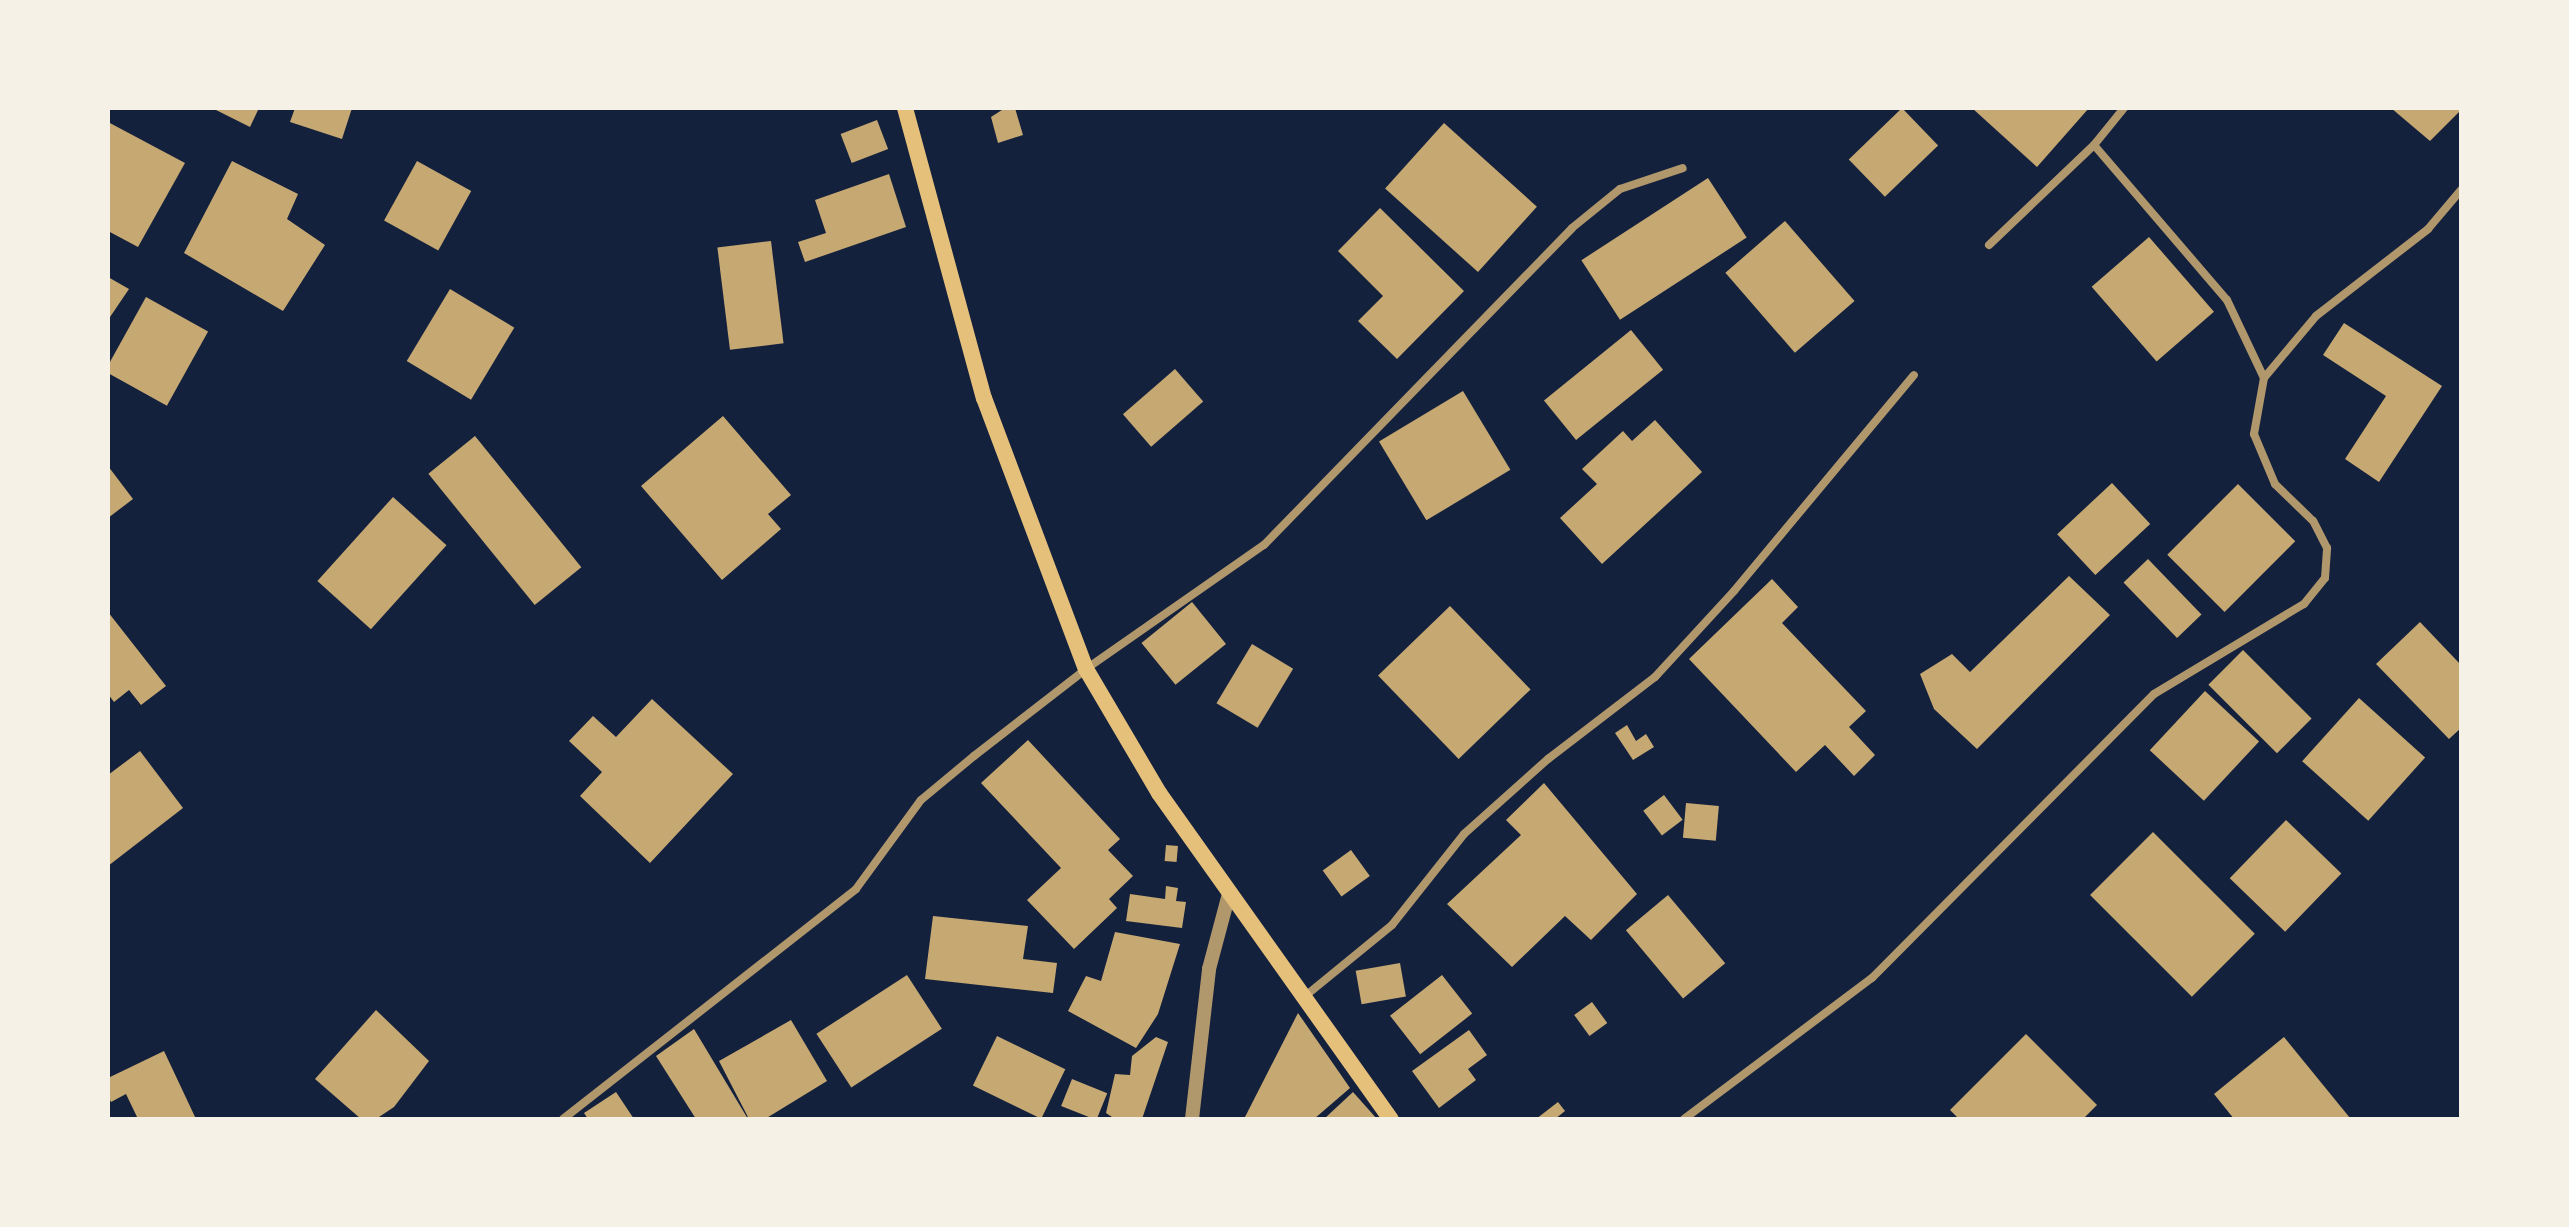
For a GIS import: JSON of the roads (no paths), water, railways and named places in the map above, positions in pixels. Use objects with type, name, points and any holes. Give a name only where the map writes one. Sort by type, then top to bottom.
[{"type":"main road","points":[[905,108],[984,398],[1086,669],[1159,793],[1391,1119]]},
{"type":"street","points":[[1989,245],[2094,145],[2124,108]]},
{"type":"street","points":[[2094,145],[2227,300],[2264,378]]},
{"type":"street","points":[[563,1119],[856,889],[921,800],[1086,669],[1264,545],[1572,228],[1620,189],[1683,168]]},
{"type":"street","points":[[1684,1119],[1872,978],[2154,694],[2304,604],[2325,578],[2327,548],[2313,521],[2275,484],[2254,434],[2264,378],[2316,316],[2428,229],[2461,190]]},
{"type":"street","points":[[1303,997],[1392,925],[1464,834],[1548,759],[1655,677],[1914,375]]},
{"type":"street","points":[[1192,1119],[1209,969],[1229,894]]}]
